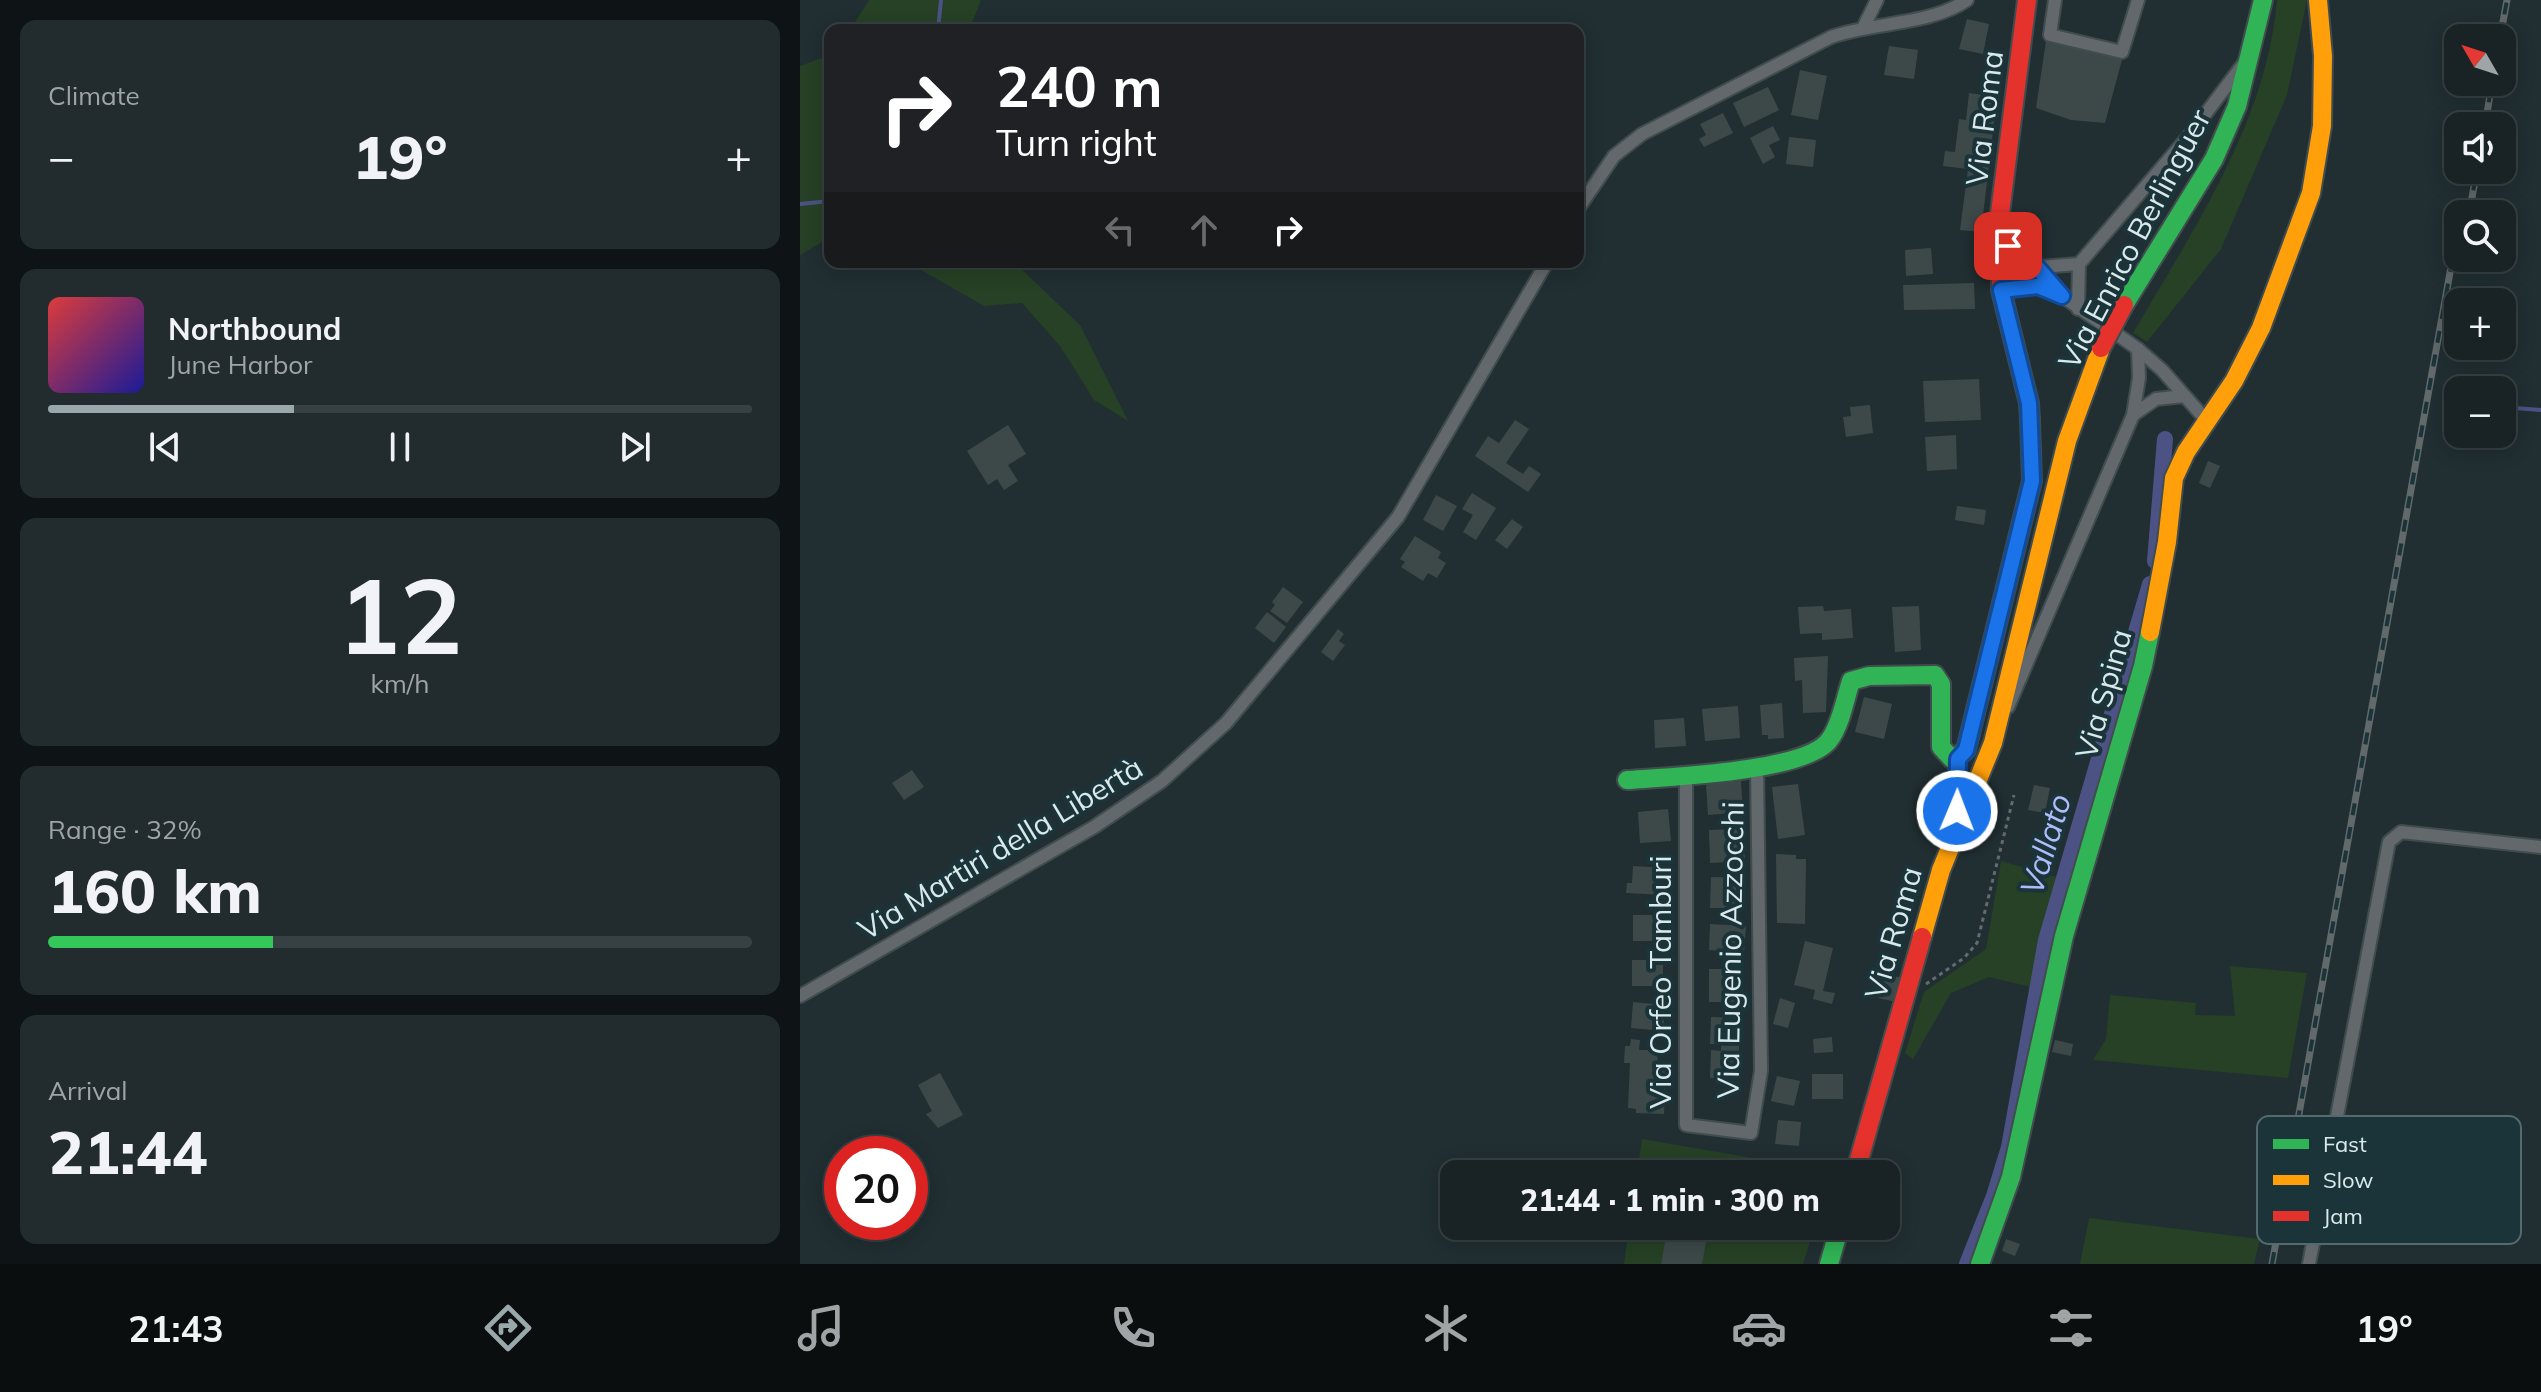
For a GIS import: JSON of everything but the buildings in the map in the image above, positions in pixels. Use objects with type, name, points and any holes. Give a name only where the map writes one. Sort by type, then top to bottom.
[{"type":"street","points":[[1864,26],[1877,0]]},
{"type":"street","points":[[1584,200],[1614,156],[1642,134],[1831,37],[1864,26],[1951,11],[1967,0]]},
{"type":"street","name":"Via Roma","points":[[1958,759],[1966,750],[2032,481],[2029,403],[2001,290],[1999,242],[2027,0]]},
{"type":"street","points":[[2055,0],[2050,35],[2122,52],[2138,0]]},
{"type":"street","name":"Via Enrico Berlinguer","points":[[1941,870],[1993,743],[2067,441],[2101,348],[2214,159],[2237,106],[2253,51],[2263,0]]},
{"type":"street","name":"Via Spina","points":[[1980,1264],[2011,1177],[2064,936],[2143,666],[2167,542],[2174,478],[2206,420],[2234,381],[2261,328],[2311,193],[2322,126],[2323,56],[2318,0]]},
{"type":"street","points":[[2078,309],[2079,264],[2188,137],[2253,51]]},
{"type":"street","points":[[1999,242],[2023,251],[2062,296],[2138,349],[2206,420]]},
{"type":"street","points":[[2040,267],[2079,264]]},
{"type":"street","name":"Via Martiri della Libertà","points":[[800,996],[1094,827],[1162,781],[1226,723],[1398,517],[1543,268]]},
{"type":"street","points":[[2001,290],[2038,286],[2062,296]]},
{"type":"street","points":[[1993,743],[2133,415],[2139,378],[2138,349]]},
{"type":"street","points":[[2133,415],[2156,399],[2184,396]]},
{"type":"street","points":[[1627,780],[1757,767],[1809,755],[1825,748],[1855,677],[1930,673],[1941,684],[1941,747],[1948,758],[1958,759]]},
{"type":"street","name":"Via Eugenio Azzocchi","points":[[1751,1133],[1761,1071],[1757,767]]},
{"type":"street","name":"Via Orfeo Tamburi","points":[[1686,774],[1686,1125],[1751,1133]]},
{"type":"street","points":[[2337,1116],[2389,842],[2401,832],[2541,847]]},
{"type":"street","name":"Via Roma","points":[[1859,1160],[1941,870]]},
{"type":"street","points":[[1829,1264],[1836,1240]]},
{"type":"street","points":[[2309,1264],[2313,1244]]},
{"type":"lane","name":"Via Roma","points":[[1941,870],[1957,811],[1958,759]]},
{"type":"path","points":[[1907,986],[1918,987],[1938,978],[1977,943],[2014,795]]},
{"type":"green space","points":[[869,0],[981,0],[971,24],[854,24]]},
{"type":"green space","points":[[2277,0],[2307,0],[2287,95],[2221,249],[2147,342],[2133,333],[2202,214],[2243,131],[2259,89]]},
{"type":"green space","points":[[824,57],[824,242],[800,255],[800,66]]},
{"type":"green space","points":[[918,268],[1020,268],[1080,325],[1128,421],[1094,400],[1060,346],[1022,303],[984,306]]},
{"type":"green space","points":[[2001,861],[2060,878],[2076,878],[2048,991],[1989,977],[1951,993],[1913,1059],[1905,1053],[1924,992],[1986,949]]},
{"type":"green space","points":[[2230,966],[2307,973],[2288,1078],[2093,1060],[2106,1039],[2110,995],[2196,1003],[2195,1015],[2235,1016]]},
{"type":"green space","points":[[1642,1139],[1764,1160],[1639,1160]]},
{"type":"green space","points":[[2089,1218],[2257,1239],[2259,1244],[2254,1264],[2080,1264]]},
{"type":"green space","points":[[1627,1240],[1811,1240],[1803,1264],[1624,1264]]},
{"type":"waterway","points":[[939,24],[941,0]]},
{"type":"waterway","points":[[800,204],[824,202]]},
{"type":"waterway","points":[[2516,408],[2541,410]]},
{"type":"waterway","name":"Vallato","points":[[2155,561],[2165,439]]},
{"type":"waterway","name":"Vallato","points":[[1967,1264],[1994,1196],[2009,1147],[2046,940],[2150,584]]},
{"type":"railway","points":[[2503,24],[2507,0]]},
{"type":"railway","points":[[2487,112],[2490,96]]},
{"type":"railway","points":[[2472,200],[2474,184]]},
{"type":"railway","points":[[2299,1116],[2450,272]]},
{"type":"railway","points":[[2272,1264],[2276,1244]]},
{"type":"traffic: fast","points":[[2124,305],[2214,159],[2237,106],[2263,0]]},
{"type":"traffic: fast","points":[[1627,780],[1736,771],[1795,759],[1817,750],[1834,733],[1851,681],[1869,676],[1935,675],[1941,684],[1941,747],[1953,760],[1966,750],[2032,481],[2030,420]]},
{"type":"traffic: fast","points":[[1980,1264],[2011,1177],[2064,936],[2143,666],[2150,632]]},
{"type":"traffic: fast","points":[[1829,1264],[1836,1240]]},
{"type":"traffic: slow","points":[[2150,632],[2167,542],[2174,478],[2186,452],[2234,381],[2261,328],[2311,193],[2322,126],[2323,56],[2318,0]]},
{"type":"traffic: slow","points":[[1922,937],[1941,870],[1993,743],[2067,441],[2101,348]]},
{"type":"traffic: jam","points":[[2027,0],[2000,213],[2001,290],[2029,403],[2030,420]]},
{"type":"traffic: jam","points":[[2101,348],[2124,305]]},
{"type":"traffic: jam","points":[[1859,1160],[1922,937]]},
{"type":"route","points":[[1957,811],[1958,759],[1966,750],[2032,481],[2029,403],[2001,290],[2038,286],[2062,296],[2023,251],[2008,246]]}]
